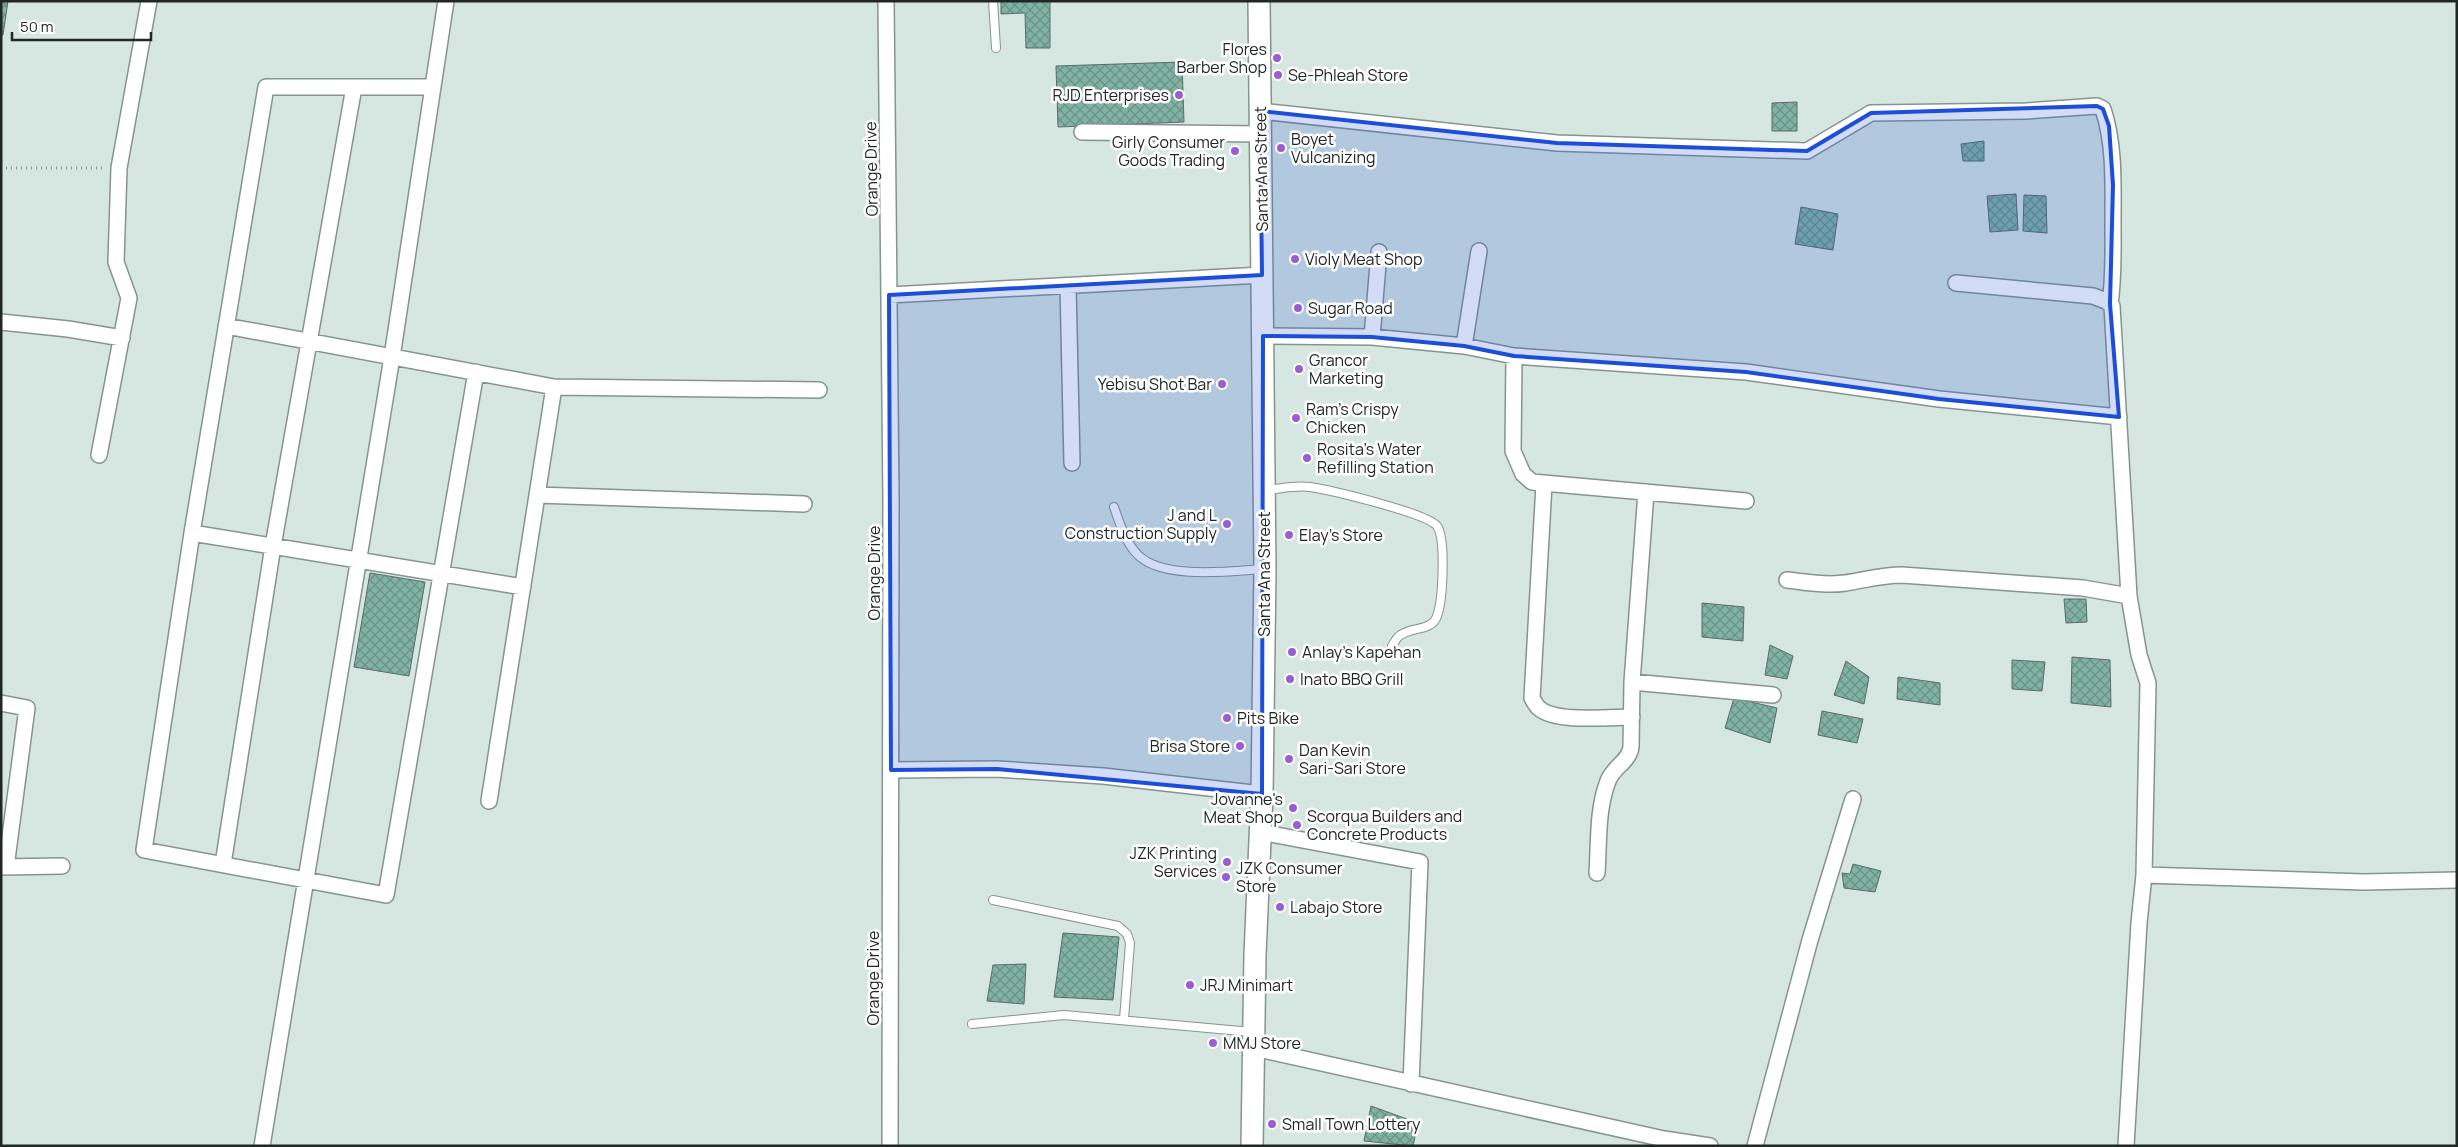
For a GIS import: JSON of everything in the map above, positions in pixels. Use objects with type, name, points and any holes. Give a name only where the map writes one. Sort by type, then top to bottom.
[{"type":"main road","name":"Santa Ana Street","points":[[1252,1146],[1262,794],[1265,569],[1259,1]]},
{"type":"street","points":[[99,455],[129,298],[116,262],[119,168],[149,1]]},
{"type":"street","points":[[262,1146],[392,357],[446,1]]},
{"type":"street","name":"Orange Drive","points":[[886,1],[891,770],[890,1146]]},
{"type":"street","points":[[433,87],[266,87],[192,533],[144,850],[386,895],[476,372]]},
{"type":"street","points":[[223,864],[274,546],[354,87]]},
{"type":"street","points":[[1260,110],[1557,143],[1807,151],[1870,113],[2026,111],[2097,106],[2103,109],[2109,126],[2113,185],[2113,283],[2110,304],[2112,306],[2128,596],[2139,655],[2148,683],[2144,875],[2139,922],[2126,1146]]},
{"type":"street","points":[[1082,132],[1260,134]]},
{"type":"street","points":[[1464,346],[1479,251]]},
{"type":"street","points":[[1372,338],[1379,252]]},
{"type":"street","points":[[889,295],[1262,275]]},
{"type":"street","points":[[1956,283],[2093,296],[2110,304]]},
{"type":"street","points":[[1068,286],[1072,463]]},
{"type":"street","points":[[1,322],[68,329],[122,338]]},
{"type":"street","points":[[226,326],[554,387],[819,390]]},
{"type":"street","points":[[1263,336],[1372,338],[1464,346],[1514,356],[1746,372],[1939,399],[2118,416]]},
{"type":"street","points":[[1514,356],[1513,451],[1522,474],[1532,482],[1746,501]]},
{"type":"street","points":[[489,801],[554,387]]},
{"type":"street","points":[[1544,484],[1532,698],[1539,709],[1549,714],[1567,717],[1632,717]]},
{"type":"street","points":[[1597,873],[1604,796],[1608,779],[1630,754],[1632,682],[1646,492]]},
{"type":"street","points":[[537,495],[804,504]]},
{"type":"street","points":[[192,533],[523,587]]},
{"type":"street","points":[[1787,580],[1828,584],[1886,575],[1902,575],[2083,588],[2128,596]]},
{"type":"street","points":[[1632,682],[1773,695]]},
{"type":"street","points":[[1,703],[27,708],[4,867],[62,866]]},
{"type":"street","points":[[891,770],[997,769],[1103,776],[1262,794]]},
{"type":"street","points":[[1755,1146],[1810,940],[1853,799]]},
{"type":"street","points":[[1260,832],[1420,862],[1411,1084]]},
{"type":"street","points":[[2144,875],[2364,882],[2457,880]]},
{"type":"street","points":[[1254,1041],[1411,1084],[1664,1139],[1710,1146]]},
{"type":"lane","points":[[993,1],[996,48]]},
{"type":"lane","points":[[1263,490],[1309,487],[1390,505],[1426,517],[1436,525],[1442,537],[1440,598],[1437,618],[1430,625],[1399,636],[1392,646]]},
{"type":"lane","points":[[1114,507],[1126,540],[1139,557],[1158,566],[1186,572],[1208,573],[1265,569]]},
{"type":"lane","points":[[993,900],[1118,926],[1127,934],[1130,944],[1124,1019]]},
{"type":"lane","points":[[972,1024],[1064,1015],[1124,1019],[1254,1041]]},
{"type":"path","points":[[1,168],[119,168]]},
{"type":"highlighted area","points":[[2097,106],[2103,109],[2109,126],[2113,185],[2110,304],[2119,417],[1939,399],[1746,372],[1514,356],[1464,346],[1372,337],[1263,336],[1262,794],[997,769],[891,770],[889,295],[1262,275],[1260,111],[1557,143],[1807,151],[1871,113]]},
{"type":"building","points":[[1,1],[8,1],[3,35],[1,35]]},
{"type":"building","points":[[1001,1],[1050,1],[1050,48],[1026,48],[1025,13],[1001,14]]},
{"type":"building","points":[[1182,62],[1184,122],[1058,127],[1056,66]]},
{"type":"building","points":[[1797,102],[1797,131],[1772,131],[1772,103]]},
{"type":"building","points":[[1984,141],[1984,161],[1963,161],[1961,144]]},
{"type":"building","points":[[2016,194],[2018,230],[1990,232],[1987,196]]},
{"type":"building","points":[[2024,195],[2046,196],[2047,233],[2023,231]]},
{"type":"building","points":[[1801,207],[1838,214],[1833,250],[1795,244]]},
{"type":"building","points":[[370,573],[425,582],[409,676],[354,667]]},
{"type":"building","points":[[2064,599],[2086,599],[2087,622],[2066,623]]},
{"type":"building","points":[[1702,603],[1744,607],[1743,641],[1702,637]]},
{"type":"building","points":[[1770,645],[1793,656],[1787,679],[1765,675]]},
{"type":"building","points":[[2072,657],[2110,660],[2111,707],[2071,703]]},
{"type":"building","points":[[2012,660],[2045,662],[2042,691],[2012,689]]},
{"type":"building","points":[[1846,661],[1869,677],[1864,704],[1834,695]]},
{"type":"building","points":[[1898,677],[1940,683],[1940,705],[1897,699]]},
{"type":"building","points":[[1734,698],[1777,708],[1770,743],[1725,728]]},
{"type":"building","points":[[1822,711],[1863,719],[1857,743],[1818,735]]},
{"type":"building","points":[[1853,864],[1881,871],[1875,892],[1844,888],[1842,873],[1850,874]]},
{"type":"building","points":[[1063,933],[1119,937],[1113,1000],[1054,997]]},
{"type":"building","points":[[1026,964],[1024,1004],[987,1001],[993,965]]},
{"type":"building","points":[[1371,1106],[1418,1123],[1413,1146],[1364,1141]]},
{"type":"place","name":"Flores Barber Shop","points":[[1277,58]]},
{"type":"place","name":"Se-Phleah Store","points":[[1278,75]]},
{"type":"place","name":"RJD Enterprises","points":[[1179,95]]},
{"type":"place","name":"Boyet Vulcanizing","points":[[1281,148]]},
{"type":"place","name":"Girly Consumer Goods Trading","points":[[1235,151]]},
{"type":"place","name":"Violy Meat Shop","points":[[1295,259]]},
{"type":"place","name":"Sugar Road","points":[[1298,308]]},
{"type":"place","name":"Grancor Marketing","points":[[1299,369]]},
{"type":"place","name":"Yebisu Shot Bar","points":[[1222,384]]},
{"type":"place","name":"Ram's Crispy Chicken","points":[[1296,418]]},
{"type":"place","name":"Rosita's Water Refilling Station","points":[[1307,458]]},
{"type":"place","name":"J and L Construction Supply","points":[[1227,524]]},
{"type":"place","name":"Elay's Store","points":[[1289,535]]},
{"type":"place","name":"Anlay's Kapehan","points":[[1292,652]]},
{"type":"place","name":"Inato BBQ Grill","points":[[1290,679]]},
{"type":"place","name":"Pits Bike","points":[[1227,718]]},
{"type":"place","name":"Brisa Store","points":[[1240,746]]},
{"type":"place","name":"Dan Kevin Sari-Sari Store","points":[[1289,759]]},
{"type":"place","name":"Jovanne's Meat Shop","points":[[1293,808]]},
{"type":"place","name":"Scorqua Builders and Concrete Products","points":[[1297,825]]},
{"type":"place","name":"JZK Printing Services","points":[[1227,862]]},
{"type":"place","name":"JZK Consumer Store","points":[[1226,877]]},
{"type":"place","name":"Labajo Store","points":[[1280,907]]},
{"type":"place","name":"JRJ Minimart","points":[[1190,985]]},
{"type":"place","name":"MMJ Store","points":[[1213,1043]]},
{"type":"place","name":"Small Town Lottery","points":[[1272,1124]]}]
